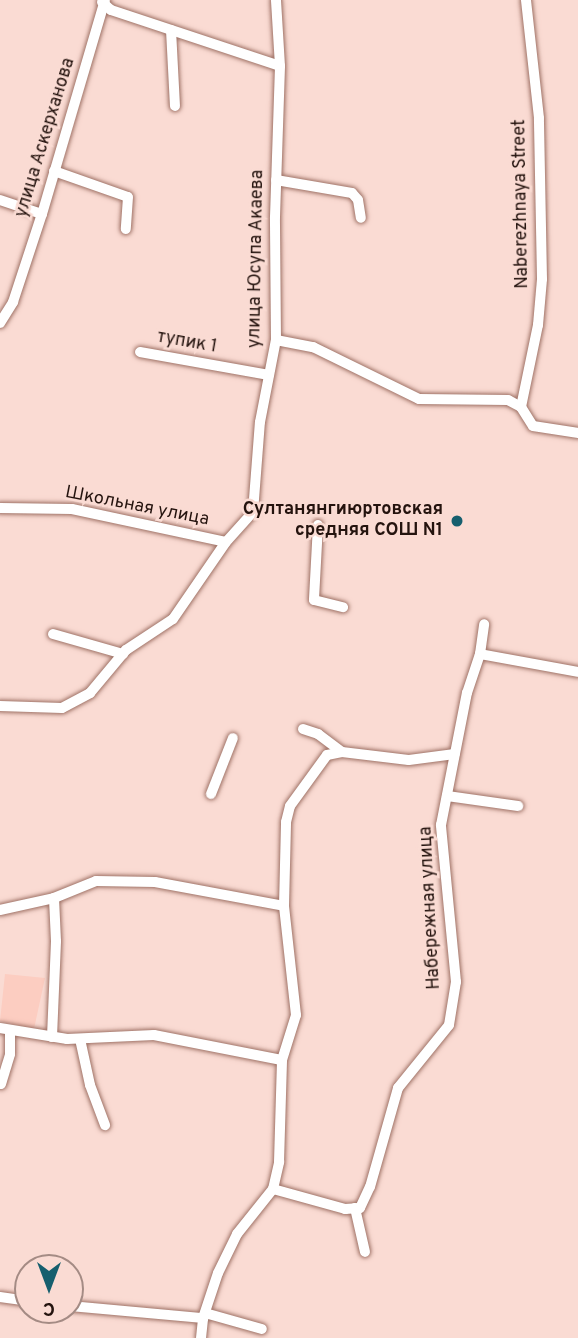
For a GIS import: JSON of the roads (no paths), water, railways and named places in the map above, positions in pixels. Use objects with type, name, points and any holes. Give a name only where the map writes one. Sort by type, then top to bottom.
[{"type":"street","name":"улица Юсупа Акаева","points":[[0,706],[62,708],[90,693],[123,654],[173,619],[226,542],[253,512],[260,422],[276,340],[276,180],[280,66],[276,0]]},
{"type":"street","name":"Naberezhnaya Street","points":[[521,407],[538,325],[542,278],[539,118],[526,0]]},
{"type":"street","points":[[104,1],[111,10],[280,66]]},
{"type":"street","name":"улица Аскерханова","points":[[0,323],[13,302],[42,214],[104,1]]},
{"type":"street","points":[[171,30],[174,106]]},
{"type":"street","points":[[54,171],[128,197],[126,229]]},
{"type":"street","points":[[276,180],[352,193],[358,200],[361,218]]},
{"type":"street","points":[[0,200],[42,214]]},
{"type":"street","points":[[276,340],[313,347],[419,399],[484,397],[508,400],[521,407],[533,426],[578,433]]},
{"type":"street","name":"тупик 1","points":[[140,352],[270,375]]},
{"type":"street","name":"Школьная улица","points":[[0,508],[72,509],[226,542]]},
{"type":"street","points":[[318,525],[314,600],[343,607]]},
{"type":"street","name":"Набережная улица","points":[[355,1208],[360,1208],[370,1186],[398,1088],[449,1025],[456,982],[441,825],[467,693],[480,654],[484,624]]},
{"type":"street","points":[[53,634],[123,654]]},
{"type":"street","points":[[480,654],[578,672]]},
{"type":"street","points":[[303,729],[318,734],[342,752]]},
{"type":"street","points":[[211,794],[233,738]]},
{"type":"street","points":[[201,1338],[204,1316],[218,1273],[237,1234],[273,1189],[282,1130],[282,1060],[296,1015],[285,906],[286,822],[290,806],[327,755],[342,752],[409,760],[455,754]]},
{"type":"street","points":[[447,796],[518,806]]},
{"type":"street","points":[[1,908],[54,898],[96,881],[155,882],[285,906]]},
{"type":"street","points":[[52,1037],[56,941],[54,898]]},
{"type":"street","points":[[1,1084],[10,1054],[5,1029],[80,1039],[154,1035],[282,1060]]},
{"type":"street","points":[[80,1039],[90,1085],[105,1125]]},
{"type":"street","points":[[273,1189],[345,1209],[355,1208],[365,1252]]},
{"type":"street","points":[[84,1307],[204,1316],[262,1329]]},
{"type":"place","name":"Султанянгиюртовская средняя СОШ N1","points":[[457,521]]}]
